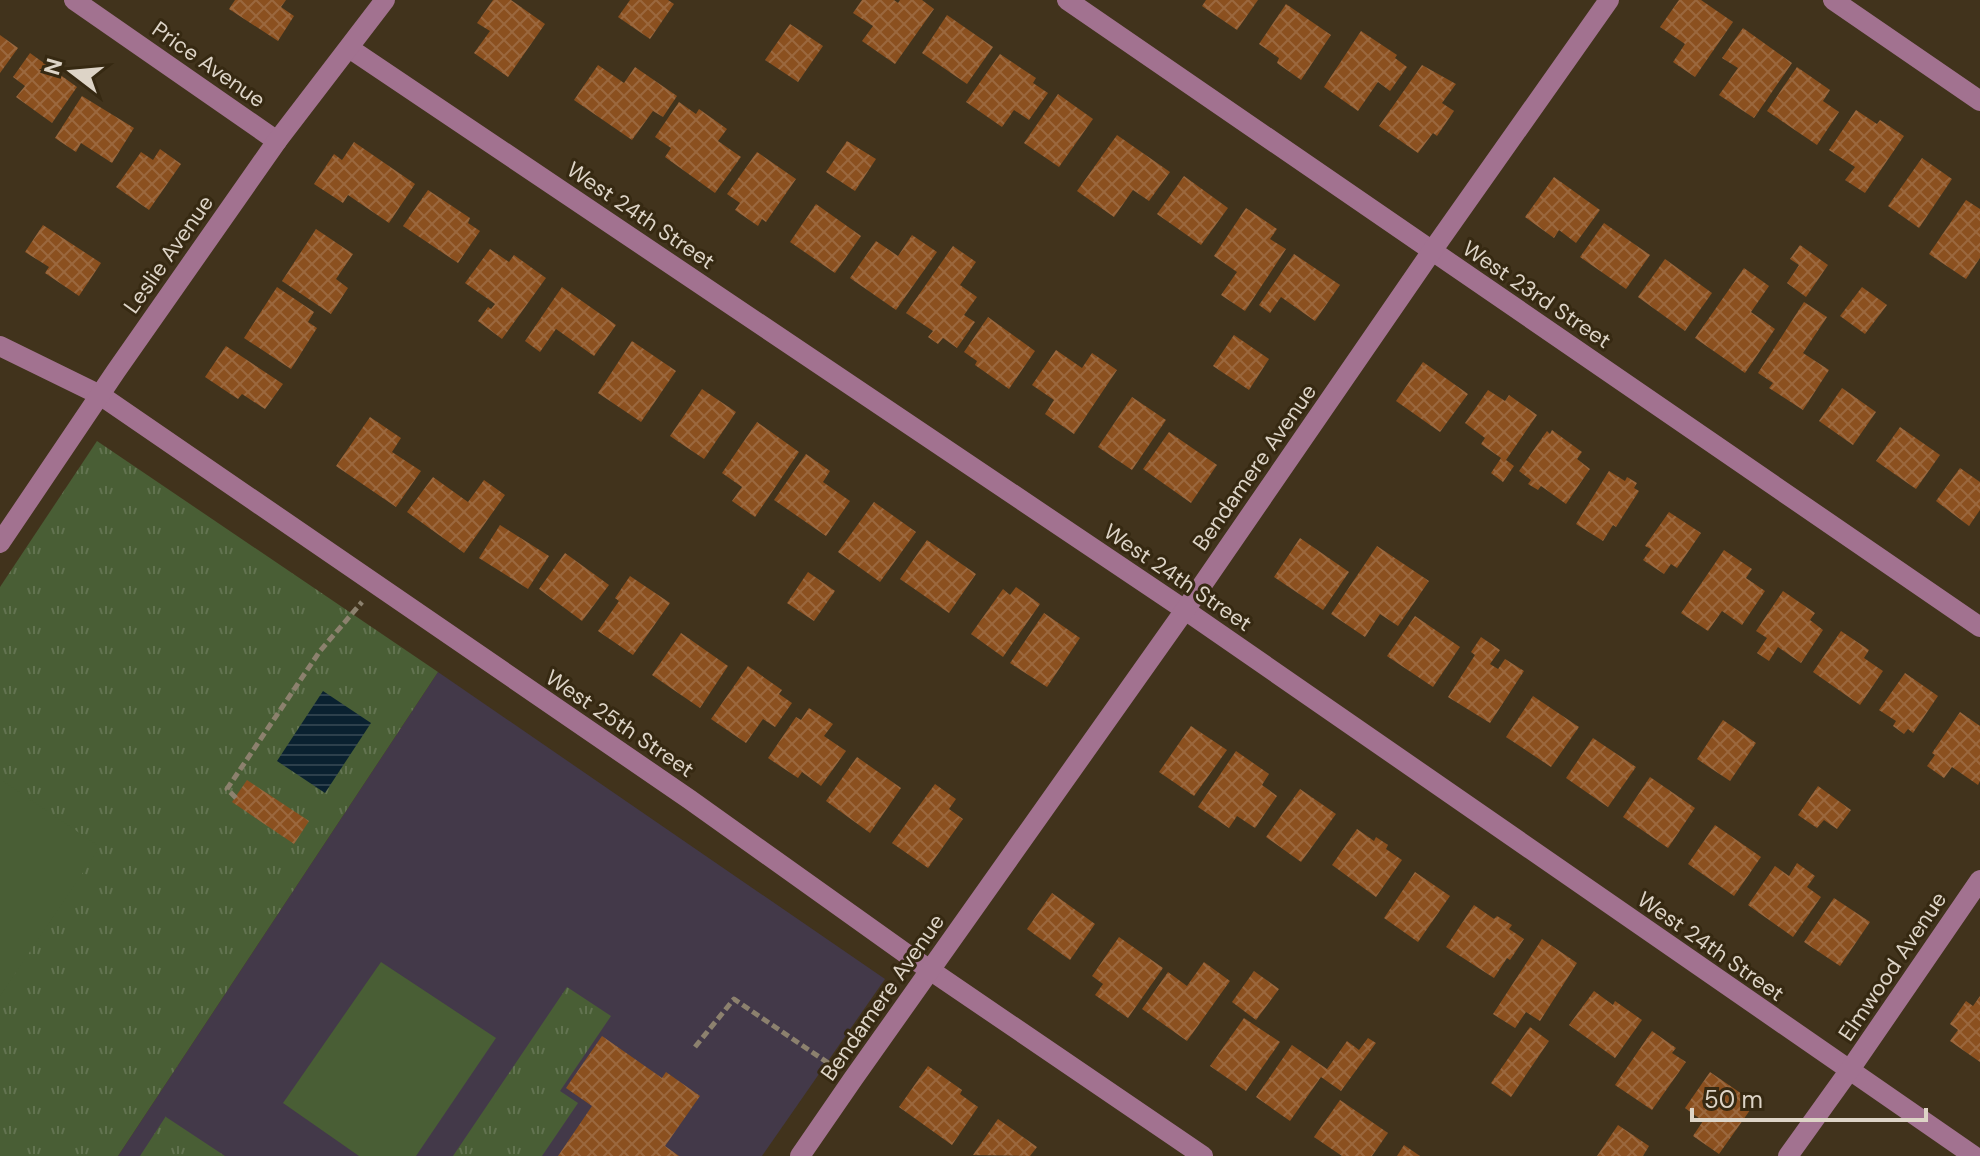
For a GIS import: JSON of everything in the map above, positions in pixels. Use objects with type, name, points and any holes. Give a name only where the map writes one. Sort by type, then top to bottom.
[{"type":"street","name":"Price Avenue","points":[[74,0],[277,141]]},
{"type":"street","name":"Leslie Avenue","points":[[0,543],[277,141],[385,0]]},
{"type":"street","name":"West 23rd Street","points":[[1067,0],[1980,627]]},
{"type":"street","name":"Bendamere Avenue","points":[[800,1156],[1609,0]]},
{"type":"street","points":[[1833,0],[1980,101]]},
{"type":"street","name":"West 24th Street","points":[[349,48],[1185,610],[1974,1156]]},
{"type":"street","name":"West 25th Street","points":[[0,346],[100,395],[1203,1156]]},
{"type":"street","name":"Elmwood Avenue","points":[[1788,1156],[1980,880]]},
{"type":"path","points":[[236,798],[227,789],[320,651],[375,584]]},
{"type":"path","points":[[695,1047],[734,999],[853,1079]]},
{"type":"shaded area","points":[[438,672],[885,979],[762,1156],[118,1156]]},
{"type":"green space","points":[[97,441],[438,672],[118,1156],[0,1156],[0,587]]},
{"type":"green space","points":[[0,779],[100,847],[0,996]]},
{"type":"green space","points":[[381,962],[496,1038],[416,1156],[359,1156],[283,1103]]},
{"type":"green space","points":[[567,987],[611,1016],[560,1091],[578,1103],[542,1156],[453,1156]]},
{"type":"green space","points":[[166,1117],[225,1156],[140,1156]]},
{"type":"water","points":[[323,691],[371,723],[325,793],[277,761]]},
{"type":"building","points":[[235,0],[286,0],[281,7],[294,16],[278,41],[229,9]]},
{"type":"building","points":[[493,0],[511,0],[545,24],[508,77],[474,53],[490,31],[477,23]]},
{"type":"building","points":[[630,0],[668,0],[674,4],[650,39],[618,17]]},
{"type":"building","points":[[862,0],[894,0],[898,3],[900,0],[922,0],[934,9],[895,64],[862,41],[873,26],[853,13]]},
{"type":"building","points":[[1206,0],[1258,0],[1237,30],[1202,6]]},
{"type":"building","points":[[1679,0],[1701,0],[1733,22],[1695,77],[1673,62],[1685,44],[1660,27]]},
{"type":"building","points":[[1286,4],[1331,35],[1301,80],[1277,63],[1279,58],[1259,44]]},
{"type":"building","points":[[947,15],[993,47],[967,84],[922,53]]},
{"type":"building","points":[[790,24],[823,46],[798,82],[765,60]]},
{"type":"building","points":[[1743,28],[1792,63],[1754,118],[1719,95],[1738,68],[1722,58]]},
{"type":"building","points":[[1361,31],[1397,55],[1395,58],[1407,67],[1390,91],[1378,82],[1358,111],[1324,87]]},
{"type":"building","points":[[0,35],[18,48],[0,73]]},
{"type":"building","points":[[30,53],[77,87],[52,123],[16,97],[25,86],[13,77]]},
{"type":"building","points":[[1000,54],[1036,78],[1033,83],[1048,93],[1029,120],[1014,110],[1002,127],[966,102]]},
{"type":"building","points":[[598,65],[624,83],[635,67],[677,96],[663,117],[653,111],[632,140],[574,100]]},
{"type":"building","points":[[1422,65],[1456,84],[1442,103],[1454,111],[1437,136],[1433,133],[1418,153],[1379,126]]},
{"type":"building","points":[[1797,67],[1830,90],[1823,101],[1839,112],[1817,145],[1767,111]]},
{"type":"building","points":[[1058,94],[1093,119],[1059,167],[1024,143]]},
{"type":"building","points":[[82,96],[134,128],[112,163],[81,143],[76,152],[55,138]]},
{"type":"building","points":[[679,102],[696,114],[699,109],[727,129],[718,141],[741,157],[715,193],[665,157],[671,148],[655,137]]},
{"type":"building","points":[[1856,110],[1877,124],[1880,120],[1904,136],[1865,193],[1845,180],[1855,167],[1829,150]]},
{"type":"building","points":[[1117,135],[1170,172],[1149,201],[1133,190],[1114,217],[1077,191]]},
{"type":"building","points":[[847,141],[876,159],[855,191],[826,172]]},
{"type":"building","points":[[354,142],[415,184],[389,223],[348,195],[343,203],[314,184],[334,154],[342,160]]},
{"type":"building","points":[[160,149],[181,164],[149,210],[116,187],[141,152],[153,160]]},
{"type":"building","points":[[757,152],[796,179],[766,222],[762,219],[758,226],[735,210],[740,203],[727,194]]},
{"type":"building","points":[[1922,158],[1952,179],[1919,228],[1888,206]]},
{"type":"building","points":[[1184,176],[1228,208],[1201,245],[1157,214]]},
{"type":"building","points":[[1554,177],[1600,210],[1576,243],[1559,230],[1554,238],[1525,217]]},
{"type":"building","points":[[428,190],[470,218],[468,223],[480,231],[458,263],[403,226]]},
{"type":"building","points":[[1966,200],[1980,209],[1980,258],[1966,279],[1929,254]]},
{"type":"building","points":[[816,204],[861,236],[835,273],[790,242]]},
{"type":"building","points":[[1246,208],[1277,229],[1270,239],[1286,249],[1245,311],[1221,295],[1237,272],[1214,256]]},
{"type":"building","points":[[1604,223],[1650,255],[1626,289],[1580,257]]},
{"type":"building","points":[[43,225],[101,263],[79,296],[45,273],[49,267],[25,252]]},
{"type":"building","points":[[316,229],[353,254],[336,279],[348,288],[331,314],[282,281]]},
{"type":"building","points":[[912,235],[937,252],[896,310],[850,278],[876,241],[898,256]]},
{"type":"building","points":[[1800,245],[1828,265],[1806,297],[1787,283],[1799,265],[1790,259]]},
{"type":"building","points":[[953,246],[976,262],[960,285],[977,297],[964,315],[975,322],[957,348],[943,338],[938,344],[928,337],[933,331],[906,313]]},
{"type":"building","points":[[490,249],[509,262],[514,255],[546,278],[502,339],[478,321],[488,307],[491,309],[495,304],[465,283]]},
{"type":"building","points":[[1294,254],[1340,285],[1315,321],[1281,297],[1270,313],[1259,305]]},
{"type":"building","points":[[1665,259],[1712,293],[1685,331],[1638,297]]},
{"type":"building","points":[[1744,268],[1769,286],[1751,312],[1775,329],[1745,373],[1695,338]]},
{"type":"building","points":[[277,287],[314,312],[308,322],[317,328],[291,369],[244,338]]},
{"type":"building","points":[[562,287],[616,325],[594,356],[556,329],[540,352],[525,341]]},
{"type":"building","points":[[1862,287],[1887,305],[1865,334],[1840,316]]},
{"type":"building","points":[[1804,302],[1827,317],[1803,353],[1829,370],[1803,410],[1769,388],[1773,383],[1758,373]]},
{"type":"building","points":[[988,317],[1035,351],[1009,389],[975,365],[977,361],[964,352]]},
{"type":"building","points":[[1234,335],[1269,359],[1249,390],[1213,366]]},
{"type":"building","points":[[632,341],[676,371],[641,422],[598,393]]},
{"type":"building","points":[[226,346],[283,384],[265,409],[242,394],[238,399],[205,377]]},
{"type":"building","points":[[1056,350],[1082,368],[1092,353],[1117,370],[1074,434],[1045,414],[1054,400],[1032,385]]},
{"type":"building","points":[[1423,362],[1468,394],[1440,432],[1396,401]]},
{"type":"building","points":[[1842,388],[1876,412],[1853,445],[1819,421]]},
{"type":"building","points":[[702,389],[736,412],[704,459],[670,436]]},
{"type":"building","points":[[1488,390],[1505,401],[1509,395],[1537,415],[1506,460],[1514,466],[1503,482],[1491,473],[1501,458],[1481,444],[1485,438],[1465,423]]},
{"type":"building","points":[[1132,397],[1166,420],[1132,470],[1098,447]]},
{"type":"building","points":[[370,417],[401,438],[392,452],[421,471],[396,507],[336,466]]},
{"type":"building","points":[[757,422],[799,452],[755,517],[732,501],[742,487],[722,473]]},
{"type":"building","points":[[1900,427],[1940,455],[1916,489],[1876,461]]},
{"type":"building","points":[[1552,430],[1582,452],[1577,459],[1590,469],[1566,504],[1541,486],[1538,490],[1528,484],[1531,480],[1519,471],[1547,431],[1550,434]]},
{"type":"building","points":[[1169,432],[1217,465],[1191,503],[1143,469]]},
{"type":"building","points":[[806,454],[830,471],[823,482],[850,501],[826,536],[774,500]]},
{"type":"building","points":[[1960,468],[1980,482],[1980,510],[1969,526],[1936,501]]},
{"type":"building","points":[[1609,471],[1625,481],[1627,477],[1637,483],[1634,488],[1639,491],[1603,541],[1576,524]]},
{"type":"building","points":[[433,477],[468,502],[484,480],[505,495],[464,553],[407,512]]},
{"type":"building","points":[[874,502],[916,532],[880,582],[838,552]]},
{"type":"building","points":[[1669,512],[1701,533],[1677,568],[1671,564],[1664,574],[1643,560],[1651,549],[1645,546]]},
{"type":"building","points":[[500,525],[549,556],[528,589],[479,558]]},
{"type":"building","points":[[1300,538],[1349,572],[1323,610],[1274,577]]},
{"type":"building","points":[[927,540],[976,574],[949,613],[900,579]]},
{"type":"building","points":[[1377,546],[1429,581],[1398,626],[1380,614],[1365,637],[1331,614]]},
{"type":"building","points":[[1724,550],[1752,569],[1746,578],[1765,591],[1742,625],[1722,611],[1708,631],[1681,613]]},
{"type":"building","points":[[565,553],[609,585],[582,621],[539,589]]},
{"type":"building","points":[[808,572],[835,591],[814,621],[787,603]]},
{"type":"building","points":[[630,576],[670,603],[633,655],[598,631],[619,601],[615,598]]},
{"type":"building","points":[[1016,587],[1040,604],[1003,657],[971,634],[1003,589],[1010,595]]},
{"type":"building","points":[[1783,591],[1815,613],[1810,620],[1823,630],[1801,663],[1778,647],[1769,661],[1757,653],[1767,638],[1756,631]]},
{"type":"building","points":[[1044,613],[1080,638],[1047,687],[1010,663]]},
{"type":"building","points":[[1415,616],[1460,647],[1433,687],[1387,656]]},
{"type":"building","points":[[1841,631],[1869,650],[1864,658],[1883,671],[1860,705],[1813,672]]},
{"type":"building","points":[[681,633],[728,666],[700,708],[652,675]]},
{"type":"building","points":[[1481,637],[1500,650],[1490,664],[1498,669],[1505,659],[1524,671],[1490,723],[1448,697],[1475,655],[1471,652]]},
{"type":"building","points":[[748,666],[782,690],[779,694],[792,703],[775,727],[763,719],[746,743],[711,719]]},
{"type":"building","points":[[1905,673],[1938,696],[1913,733],[1908,729],[1904,734],[1893,726],[1896,721],[1879,710]]},
{"type":"building","points":[[1533,696],[1579,727],[1551,767],[1506,737]]},
{"type":"building","points":[[809,708],[833,724],[824,736],[846,751],[821,786],[802,772],[798,778],[768,758],[796,717],[801,720]]},
{"type":"building","points":[[1960,712],[1980,726],[1978,785],[1952,767],[1944,778],[1927,766],[1935,755],[1932,753]]},
{"type":"building","points":[[1723,720],[1756,743],[1730,781],[1697,759]]},
{"type":"building","points":[[1191,726],[1227,750],[1194,796],[1159,772]]},
{"type":"building","points":[[1593,738],[1636,767],[1608,807],[1566,778]]},
{"type":"building","points":[[1236,751],[1269,774],[1262,785],[1277,796],[1255,828],[1237,816],[1229,828],[1198,807]]},
{"type":"building","points":[[857,757],[901,788],[870,833],[826,801]]},
{"type":"building","points":[[1650,777],[1695,808],[1668,848],[1623,817]]},
{"type":"building","points":[[247,780],[309,821],[294,844],[232,802]]},
{"type":"building","points":[[935,784],[956,799],[949,809],[963,819],[928,868],[892,843]]},
{"type":"building","points":[[1818,786],[1851,810],[1837,829],[1824,820],[1817,828],[1798,815]]},
{"type":"building","points":[[1300,789],[1336,814],[1301,862],[1266,837]]},
{"type":"building","points":[[1715,825],[1761,857],[1734,896],[1688,864]]},
{"type":"building","points":[[1357,829],[1374,841],[1376,837],[1388,845],[1386,849],[1402,860],[1376,897],[1332,865]]},
{"type":"building","points":[[1797,863],[1815,876],[1807,887],[1821,897],[1793,937],[1748,905],[1775,866],[1789,876]]},
{"type":"building","points":[[1415,872],[1450,896],[1418,942],[1384,918]]},
{"type":"building","points":[[1052,893],[1095,924],[1070,960],[1027,929]]},
{"type":"building","points":[[1834,898],[1870,922],[1840,966],[1804,942]]},
{"type":"building","points":[[1474,905],[1494,919],[1497,916],[1512,925],[1509,929],[1524,939],[1494,978],[1446,947]]},
{"type":"building","points":[[1119,937],[1163,968],[1128,1018],[1095,995],[1103,984],[1092,976]]},
{"type":"building","points":[[1542,939],[1577,963],[1540,1021],[1526,1012],[1515,1028],[1493,1014]]},
{"type":"building","points":[[1204,962],[1230,981],[1187,1041],[1142,1009],[1168,972],[1187,986]]},
{"type":"building","points":[[1254,971],[1279,989],[1256,1020],[1232,1002]]},
{"type":"building","points":[[1594,991],[1642,1020],[1615,1058],[1569,1025]]},
{"type":"building","points":[[1980,996],[1980,1062],[1950,1041],[1958,1030],[1950,1024],[1966,1001],[1973,1006]]},
{"type":"building","points":[[1244,1018],[1280,1042],[1246,1091],[1210,1066]]},
{"type":"building","points":[[1530,1027],[1549,1041],[1511,1097],[1491,1083]]},
{"type":"building","points":[[1652,1031],[1676,1048],[1672,1053],[1686,1062],[1652,1110],[1615,1085]]},
{"type":"building","points":[[602,1036],[662,1078],[666,1072],[700,1096],[665,1146],[679,1156],[558,1156],[592,1106],[566,1088]]},
{"type":"building","points":[[1368,1038],[1376,1043],[1341,1091],[1321,1077],[1290,1121],[1256,1097],[1292,1045],[1327,1069],[1347,1041],[1359,1050]]},
{"type":"building","points":[[928,1066],[962,1090],[960,1094],[978,1107],[952,1145],[899,1107]]},
{"type":"building","points":[[1710,1072],[1755,1103],[1719,1154],[1693,1136],[1703,1121],[1685,1108]]},
{"type":"building","points":[[1340,1100],[1388,1133],[1372,1156],[1342,1156],[1314,1137]]},
{"type":"building","points":[[998,1119],[1037,1147],[1030,1156],[973,1155]]},
{"type":"building","points":[[1618,1125],[1649,1146],[1643,1156],[1597,1156]]},
{"type":"building","points":[[1404,1145],[1420,1156],[1397,1156]]}]
